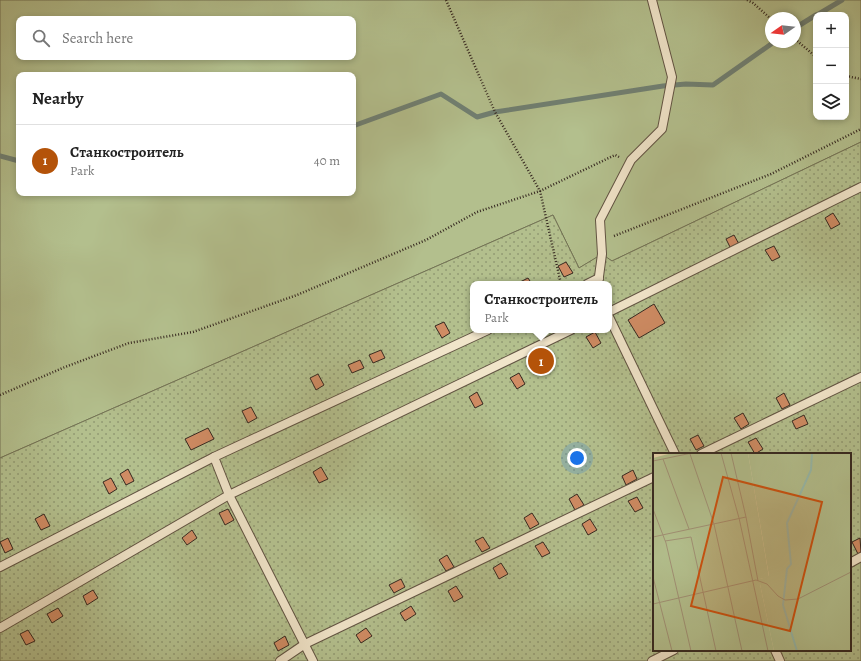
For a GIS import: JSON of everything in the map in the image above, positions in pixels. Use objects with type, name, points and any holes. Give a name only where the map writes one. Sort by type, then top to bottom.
[{"type":"lane","points":[[599,281],[602,241],[600,220],[631,160],[662,129],[672,77],[652,0]]},
{"type":"lane","points":[[612,311],[861,187]]},
{"type":"lane","points":[[612,323],[675,453]]},
{"type":"lane","points":[[0,567],[214,457],[482,333]]},
{"type":"lane","points":[[0,628],[230,495],[565,333]]},
{"type":"lane","points":[[703,453],[861,377]]},
{"type":"lane","points":[[214,457],[230,495],[313,661]]},
{"type":"lane","points":[[280,661],[305,644],[653,477]]},
{"type":"lane","points":[[851,562],[861,557]]},
{"type":"lane","points":[[652,661],[672,651]]},
{"type":"lane","points":[[775,651],[780,661]]},
{"type":"path","points":[[446,0],[495,112],[540,191],[560,281]]},
{"type":"path","points":[[747,0],[753,3],[765,14]]},
{"type":"path","points":[[801,44],[813,54]]},
{"type":"path","points":[[849,77],[861,79]]},
{"type":"path","points":[[602,241],[771,174],[861,129]]},
{"type":"path","points":[[0,395],[65,367],[129,344],[193,332],[297,295],[426,240],[477,212],[540,191],[615,155],[631,160]]},
{"type":"green space","points":[[0,0],[861,0],[861,142],[612,261],[601,255],[579,268],[553,215],[0,458]]},
{"type":"green space","points":[[861,142],[861,661],[0,661],[0,458],[553,215],[579,268],[602,254],[612,261]]},
{"type":"building","points":[[833,213],[840,224],[831,229],[825,218]]},
{"type":"building","points":[[734,235],[740,246],[732,251],[726,239]]},
{"type":"building","points":[[774,246],[780,257],[772,261],[765,250]]},
{"type":"building","points":[[566,262],[573,273],[564,277],[558,266]]},
{"type":"building","points":[[528,278],[530,281],[522,281]]},
{"type":"building","points":[[654,304],[665,323],[639,338],[628,320]]},
{"type":"building","points":[[444,322],[450,333],[442,338],[435,326]]},
{"type":"building","points":[[596,333],[601,343],[593,348],[586,337]]},
{"type":"building","points":[[381,350],[385,358],[373,363],[369,355]]},
{"type":"building","points":[[360,360],[364,368],[352,373],[348,365]]},
{"type":"building","points":[[519,373],[525,384],[517,389],[510,378]]},
{"type":"building","points":[[318,374],[324,385],[316,390],[310,378]]},
{"type":"building","points":[[477,392],[483,404],[475,408],[469,397]]},
{"type":"building","points":[[784,393],[790,405],[782,409],[776,398]]},
{"type":"building","points":[[251,407],[257,418],[248,423],[242,411]]},
{"type":"building","points":[[743,413],[749,424],[741,429],[734,418]]},
{"type":"building","points":[[804,415],[808,424],[796,429],[792,421]]},
{"type":"building","points":[[208,428],[214,439],[191,450],[185,439]]},
{"type":"building","points":[[698,435],[704,446],[696,450],[690,439]]},
{"type":"building","points":[[756,438],[763,449],[754,453],[748,442]]},
{"type":"building","points":[[321,467],[328,479],[319,483],[313,472]]},
{"type":"building","points":[[128,469],[134,481],[126,485],[120,474]]},
{"type":"building","points":[[633,470],[637,479],[626,485],[622,476]]},
{"type":"building","points":[[111,478],[117,489],[109,494],[103,482]]},
{"type":"building","points":[[577,494],[584,505],[575,510],[569,499]]},
{"type":"building","points":[[637,497],[643,508],[635,512],[628,501]]},
{"type":"building","points":[[228,509],[234,520],[225,525],[219,513]]},
{"type":"building","points":[[532,513],[539,524],[530,529],[524,518]]},
{"type":"building","points":[[44,514],[50,526],[41,530],[35,519]]},
{"type":"building","points":[[590,519],[597,530],[588,535],[582,524]]},
{"type":"building","points":[[192,530],[197,538],[187,545],[182,538]]},
{"type":"building","points":[[483,537],[490,548],[482,552],[475,541]]},
{"type":"building","points":[[8,538],[13,549],[5,553],[0,542]]},
{"type":"building","points":[[860,538],[861,552],[858,554],[852,542]]},
{"type":"building","points":[[543,542],[550,553],[542,557],[535,546]]},
{"type":"building","points":[[447,555],[454,567],[446,571],[439,560]]},
{"type":"building","points":[[501,563],[508,574],[499,579],[493,568]]},
{"type":"building","points":[[401,579],[405,587],[394,593],[389,585]]},
{"type":"building","points":[[456,586],[463,597],[454,602],[448,591]]},
{"type":"building","points":[[93,590],[98,598],[87,605],[83,596]]},
{"type":"building","points":[[411,606],[416,614],[405,621],[400,613]]},
{"type":"building","points":[[58,608],[63,616],[52,623],[47,614]]},
{"type":"building","points":[[366,628],[372,636],[361,643],[356,635]]},
{"type":"building","points":[[28,630],[35,641],[26,645],[20,634]]},
{"type":"building","points":[[285,636],[289,645],[278,651],[274,643]]},
{"type":"waterway","points":[[822,12],[842,0]]},
{"type":"waterway","points":[[801,24],[813,17]]},
{"type":"waterway","points":[[356,125],[441,94],[477,117],[495,112],[663,86],[686,84],[713,85],[765,48]]},
{"type":"waterway","points":[[0,156],[16,160]]},
{"type":"place","name":"Станкостроитель","points":[[541,361]]}]
